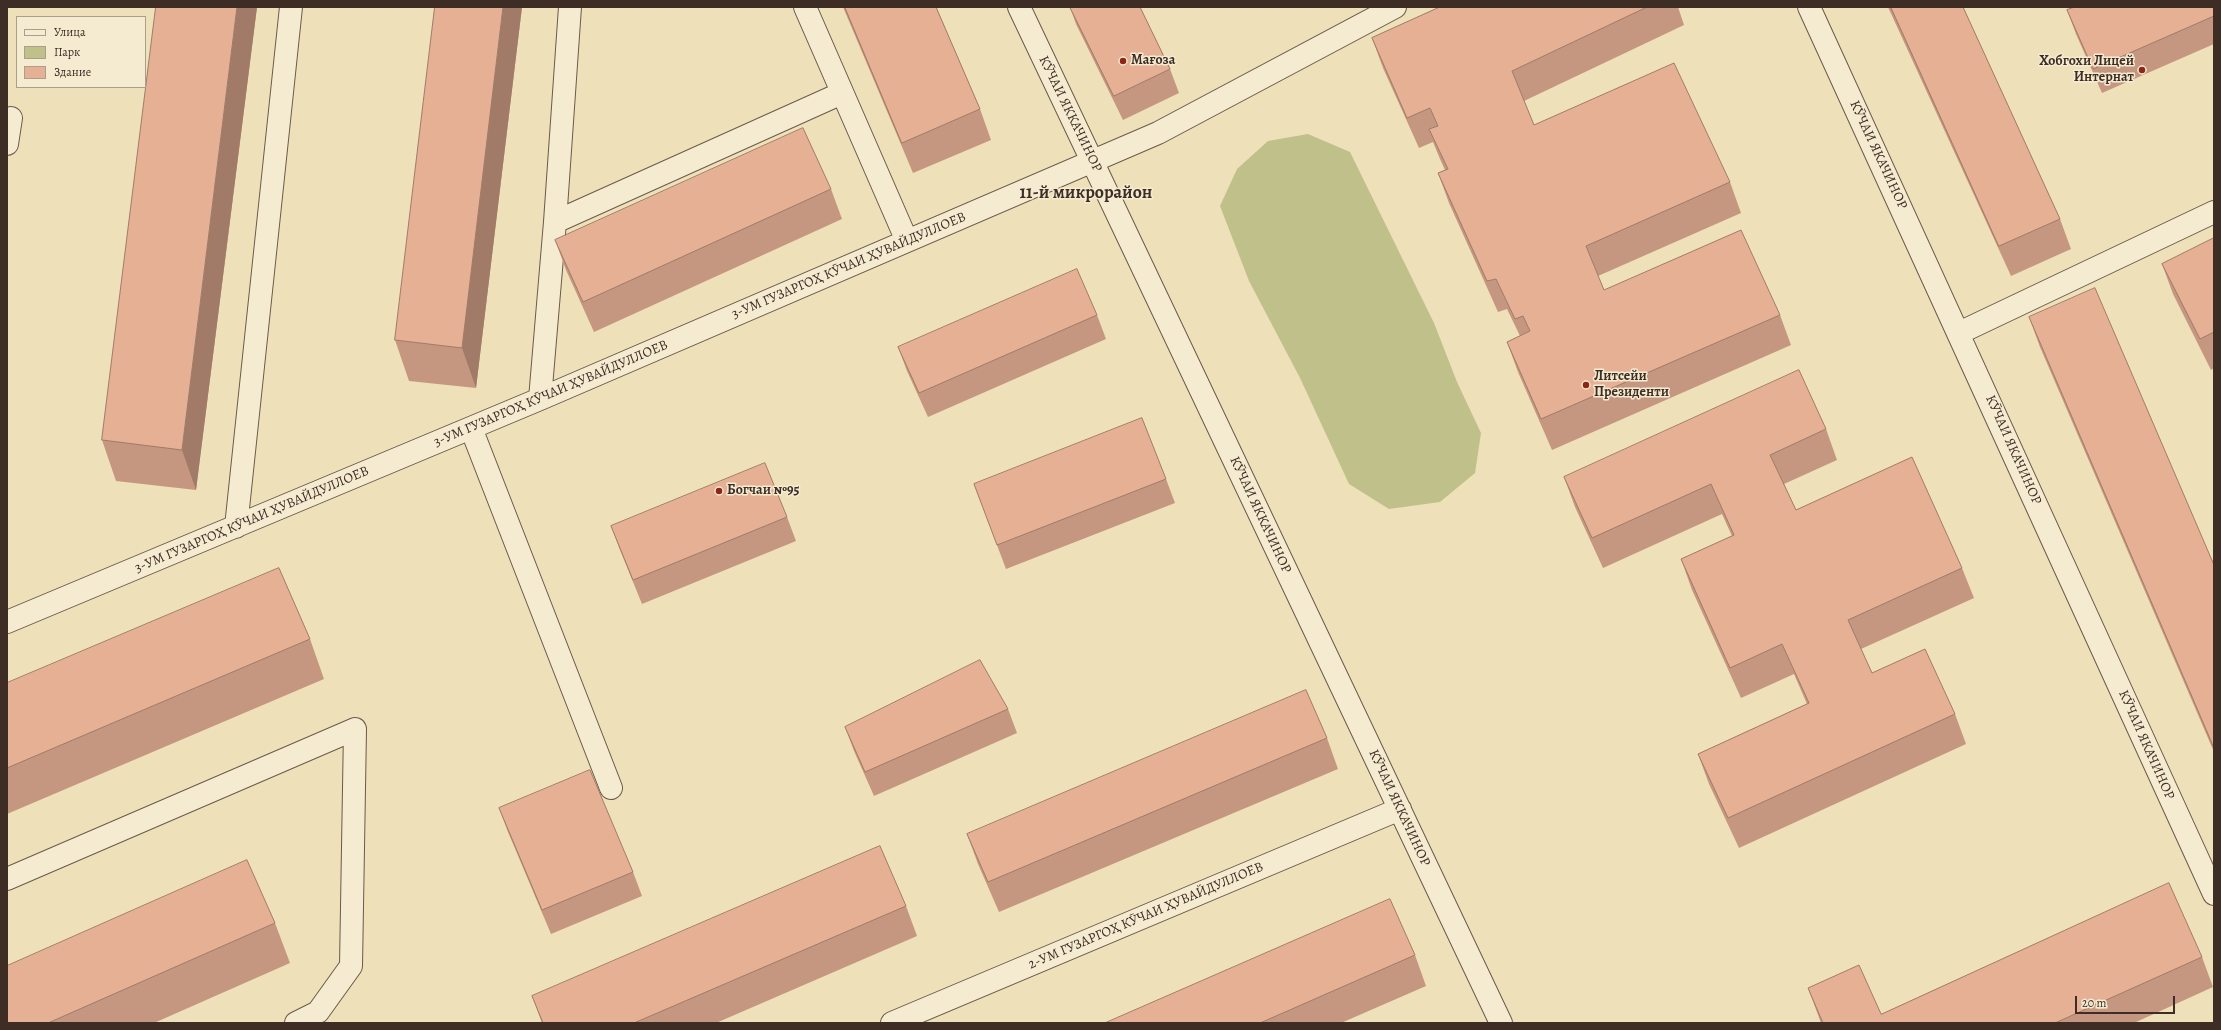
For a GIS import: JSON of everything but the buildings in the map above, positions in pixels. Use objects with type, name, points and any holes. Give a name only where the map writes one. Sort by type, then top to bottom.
[{"type":"street","points":[[236,527],[291,7]]},
{"type":"street","points":[[540,399],[555,222],[570,7]]},
{"type":"street","points":[[805,7],[907,241]]},
{"type":"street","name":"КӮЧАИ ЯККАЧИНОР","points":[[1019,7],[1501,1023]]},
{"type":"street","name":"3-УМ ГУЗАРГОҲ КӮЧАИ ҲУВАЙДУЛЛОЕВ","points":[[7,622],[540,399],[1158,134],[1395,7]]},
{"type":"street","name":"КӮЧАИ ЯКАЧИНОР","points":[[1809,7],[2214,894]]},
{"type":"street","points":[[555,222],[842,93]]},
{"type":"street","points":[[7,144],[11,118]]},
{"type":"street","points":[[1959,333],[2214,212]]},
{"type":"street","points":[[471,428],[611,788]]},
{"type":"street","points":[[7,879],[355,729],[351,966],[318,1012],[296,1023]]},
{"type":"street","name":"2-УМ ГУЗАРГОҲ КӮЧАИ ҲУВАЙДУЛЛОЕВ","points":[[892,1023],[1400,809]]},
{"type":"green space","points":[[1308,134],[1350,152],[1434,323],[1457,382],[1481,433],[1475,473],[1440,502],[1389,509],[1349,484],[1300,378],[1249,281],[1220,206],[1237,169],[1268,141]]},
{"type":"place","name":"Мағоза","points":[[1123,61]]},
{"type":"place","name":"Хобгохи Лицей Интернат","points":[[2142,70]]},
{"type":"place","name":"Литсейи Президенти","points":[[1586,385]]},
{"type":"place","name":"Богчаи №95","points":[[719,491]]},
{"type":"district","name":"11-й микрорайон","points":[[1086,194]]}]
